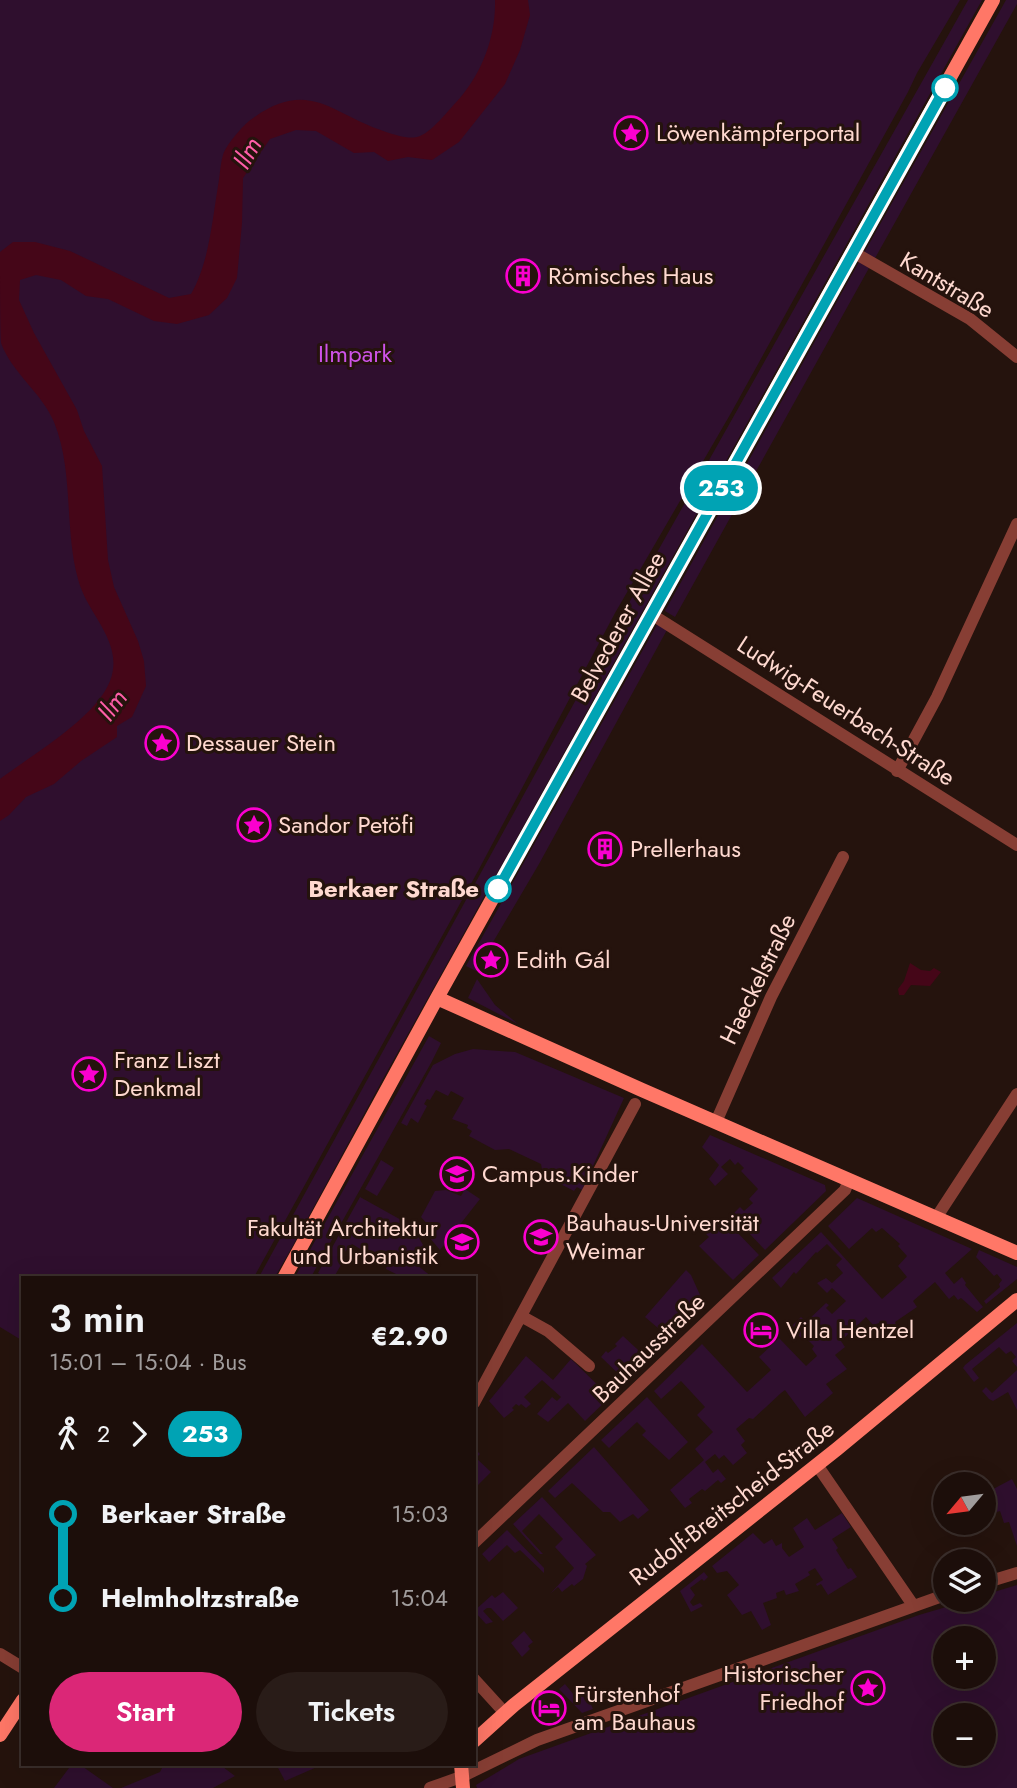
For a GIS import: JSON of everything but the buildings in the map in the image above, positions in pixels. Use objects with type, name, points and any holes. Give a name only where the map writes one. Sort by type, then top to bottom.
[{"type":"street","name":"Belvederer Allee","points":[[285,1276],[993,0]]},
{"type":"street","name":"Kantstraße","points":[[853,252],[970,319],[1017,357]]},
{"type":"street","points":[[897,771],[937,697],[1017,524]]},
{"type":"street","name":"Ludwig-Feuerbach-Straße","points":[[651,614],[1017,845]]},
{"type":"street","name":"Haeckelstraße","points":[[716,1122],[771,997],[843,857]]},
{"type":"street","points":[[437,998],[1017,1252]]},
{"type":"street","points":[[936,1218],[1017,1094]]},
{"type":"street","points":[[476,1399],[635,1104]]},
{"type":"street","name":"Bauhausstraße","points":[[476,1541],[845,1190],[849,1180]]},
{"type":"street","name":"Rudolf-Breitscheid-Straße","points":[[476,1739],[1017,1300]]},
{"type":"street","name":"Bauhausstraße","points":[[521,1317],[548,1331],[589,1366]]},
{"type":"street","points":[[817,1465],[914,1605]]},
{"type":"street","points":[[996,1579],[1017,1573]]},
{"type":"street","points":[[430,1788],[462,1776],[541,1738],[933,1599]]},
{"type":"street","points":[[0,1654],[21,1667]]},
{"type":"street","points":[[476,1681],[505,1713]]},
{"type":"street","points":[[0,1735],[21,1703]]},
{"type":"green space","name":"Ilmpark","points":[[0,0],[960,0],[917,73],[731,413],[615,613],[478,871],[255,1276],[21,1276],[21,1340],[0,1327]]},
{"type":"green space","points":[[968,0],[982,0],[291,1249],[276,1276],[260,1276],[646,572]]},
{"type":"green space","points":[[1006,0],[1017,0],[1017,4],[874,260],[864,253]]},
{"type":"green space","points":[[859,262],[869,268],[675,617],[665,611]]},
{"type":"green space","points":[[658,623],[668,628],[539,864],[476,971],[466,966]]},
{"type":"green space","points":[[477,979],[495,1005],[518,1024],[468,998]]},
{"type":"green space","points":[[429,1036],[441,1043],[312,1276],[296,1276]]},
{"type":"green space","points":[[473,1049],[515,1052],[624,1098],[582,1190],[577,1187],[574,1191],[543,1175],[541,1164],[509,1149],[495,1150],[469,1136],[472,1131],[467,1128],[468,1125],[452,1119],[464,1098],[451,1091],[448,1096],[436,1090],[424,1104],[427,1106],[418,1123],[411,1118],[407,1126],[401,1123],[433,1065]]},
{"type":"green space","points":[[710,1135],[825,1185],[826,1191],[765,1250],[732,1215],[740,1207],[744,1211],[753,1203],[749,1199],[758,1189],[741,1171],[744,1168],[738,1162],[735,1165],[730,1159],[721,1167],[728,1174],[715,1186],[709,1179],[719,1165],[702,1147]]},
{"type":"green space","points":[[381,1160],[394,1168],[377,1196],[365,1189]]},
{"type":"green space","points":[[465,1189],[480,1199],[440,1250],[424,1231],[429,1226],[421,1217],[435,1191],[446,1190],[461,1196]]},
{"type":"green space","points":[[360,1197],[412,1226],[426,1250],[417,1265],[431,1276],[400,1276],[352,1244],[344,1253],[345,1258],[335,1276],[318,1273]]},
{"type":"green space","points":[[857,1198],[972,1249],[945,1273],[954,1284],[962,1277],[965,1285],[983,1307],[977,1312],[961,1298],[958,1300],[954,1295],[949,1299],[935,1282],[913,1301],[917,1307],[895,1322],[897,1327],[889,1334],[893,1339],[884,1339],[879,1333],[883,1327],[879,1323],[873,1325],[866,1317],[841,1341],[845,1347],[835,1355],[847,1369],[826,1384],[833,1393],[805,1417],[785,1390],[781,1393],[753,1419],[749,1418],[736,1429],[745,1441],[741,1445],[747,1453],[733,1465],[724,1455],[719,1459],[715,1454],[705,1462],[713,1473],[718,1469],[726,1479],[721,1483],[718,1480],[705,1491],[702,1489],[689,1499],[692,1503],[685,1508],[670,1490],[704,1460],[695,1449],[713,1432],[697,1415],[705,1407],[681,1381],[661,1399],[654,1391],[702,1344],[747,1392],[771,1370],[759,1357],[779,1338],[806,1366],[817,1356],[812,1349],[814,1346],[805,1337],[802,1339],[791,1327],[801,1317],[806,1322],[826,1303],[829,1305],[826,1308],[832,1314],[846,1301],[832,1288],[827,1293],[817,1283],[826,1278],[832,1283],[843,1273],[836,1265],[842,1259],[827,1244],[796,1274],[794,1272],[781,1288],[772,1278],[821,1232],[882,1299],[907,1277],[898,1266],[907,1256],[898,1246],[900,1244],[882,1228],[876,1232],[872,1228],[849,1249],[828,1226]]},
{"type":"green space","points":[[719,1221],[734,1229],[759,1255],[733,1280],[699,1246],[709,1237],[706,1234]]},
{"type":"green space","points":[[979,1250],[1017,1267],[1017,1279],[986,1304],[984,1301],[1000,1287],[1002,1280],[997,1274],[994,1276],[976,1257]]},
{"type":"green space","points":[[686,1270],[705,1306],[671,1339],[645,1317]]},
{"type":"green space","points":[[1017,1323],[1017,1367],[1012,1361],[1016,1357],[1011,1351],[1006,1354],[999,1347],[972,1369],[979,1378],[974,1382],[963,1368],[965,1365]]},
{"type":"green space","points":[[623,1336],[649,1360],[627,1382],[601,1357],[606,1351],[608,1353],[617,1346],[615,1344]]},
{"type":"green space","points":[[526,1356],[553,1380],[571,1359],[610,1397],[585,1421],[568,1403],[548,1422],[537,1414],[552,1397],[557,1401],[561,1397],[542,1380],[524,1397],[531,1404],[526,1408],[516,1404],[512,1408],[514,1410],[504,1418],[489,1401]]},
{"type":"green space","points":[[1017,1370],[1017,1410],[1008,1392],[993,1401],[982,1391],[986,1387],[992,1393]]},
{"type":"green space","points":[[647,1397],[688,1442],[669,1460],[642,1435],[646,1431],[637,1422],[609,1448],[601,1440]]},
{"type":"green space","points":[[594,1447],[649,1510],[638,1519],[633,1514],[620,1522],[610,1512],[603,1512],[572,1483],[555,1498],[548,1491]]},
{"type":"green space","points":[[476,1458],[491,1472],[476,1487]]},
{"type":"green space","points":[[1012,1479],[1017,1489],[1017,1546],[1009,1522],[1004,1523],[1000,1511],[996,1512],[996,1488]]},
{"type":"green space","points":[[542,1497],[596,1555],[585,1564],[587,1566],[583,1579],[562,1592],[558,1587],[550,1594],[574,1568],[555,1547],[563,1539],[539,1514],[522,1531],[543,1554],[540,1554],[513,1524]]},
{"type":"green space","points":[[842,1513],[851,1527],[832,1539],[848,1569],[851,1568],[857,1577],[828,1595],[821,1584],[816,1584],[823,1580],[815,1568],[808,1572],[810,1575],[795,1584],[799,1591],[786,1595],[784,1590],[776,1593],[777,1598],[763,1603],[771,1625],[762,1630],[751,1611],[742,1615],[727,1595],[739,1585],[727,1571],[717,1573],[712,1566],[753,1533],[764,1544],[772,1539],[776,1546],[782,1543],[782,1548],[789,1557],[804,1547],[793,1528],[807,1518],[815,1530]]},
{"type":"green space","points":[[507,1530],[544,1568],[544,1573],[520,1550],[515,1553],[507,1545],[489,1562],[482,1554]]},
{"type":"green space","points":[[704,1572],[708,1577],[690,1588],[695,1595],[690,1602],[693,1606],[700,1603],[703,1606],[691,1612],[680,1591]]},
{"type":"green space","name":"Historischer Friedhof","points":[[1017,1585],[1017,1788],[477,1788],[476,1785],[519,1759],[933,1611],[996,1612],[996,1591]]},
{"type":"green space","points":[[503,1592],[518,1608],[503,1621],[491,1608],[487,1608],[483,1611],[493,1622],[486,1624],[476,1613],[476,1609],[492,1595],[495,1598]]},
{"type":"green space","points":[[524,1631],[533,1642],[522,1657],[511,1643]]},
{"type":"green space","points":[[565,1684],[574,1695],[582,1693],[593,1709],[582,1713],[559,1689]]},
{"type":"green space","points":[[70,1766],[82,1766],[113,1788],[54,1788]]},
{"type":"green space","points":[[163,1766],[222,1766],[235,1776],[213,1788],[121,1788],[160,1772]]},
{"type":"green space","points":[[277,1766],[317,1767],[285,1781]]},
{"type":"water","name":"Ilm","points":[[495,0],[528,0],[530,15],[520,50],[505,84],[459,142],[432,160],[408,157],[388,161],[374,152],[354,153],[316,131],[296,130],[270,139],[243,178],[237,278],[227,298],[209,315],[177,324],[154,321],[108,299],[86,296],[61,280],[36,275],[20,280],[19,300],[34,333],[77,410],[84,431],[102,466],[108,560],[114,587],[138,641],[144,661],[146,686],[132,717],[117,726],[117,737],[81,761],[54,784],[26,797],[0,821],[0,779],[62,735],[91,709],[110,681],[113,654],[78,579],[71,540],[64,460],[54,422],[12,364],[1,343],[0,252],[13,242],[35,242],[70,251],[169,298],[191,294],[206,256],[223,155],[230,142],[249,121],[288,101],[304,100],[319,103],[366,125],[394,134],[409,137],[422,135],[446,114],[475,76],[490,39]]},
{"type":"water","points":[[910,963],[921,970],[930,971],[934,968],[941,972],[930,986],[911,985],[904,995],[899,995],[898,989]]},
{"type":"bus line","name":"253","points":[[498,889],[945,88]]},
{"type":"place","name":"Löwenkämpferportal","points":[[631,133]]},
{"type":"place","name":"Römisches Haus","points":[[523,276]]},
{"type":"place","name":"Dessauer Stein","points":[[162,743]]},
{"type":"place","name":"Sandor Petöfi","points":[[254,825]]},
{"type":"place","name":"Prellerhaus","points":[[605,849]]},
{"type":"place","name":"Berkaer Straße","points":[[498,889]]},
{"type":"place","name":"Edith Gál","points":[[491,960]]},
{"type":"place","name":"Franz Liszt Denkmal","points":[[89,1074]]},
{"type":"place","name":"Campus.Kinder","points":[[457,1174]]},
{"type":"place","name":"Bauhaus-Universität Weimar","points":[[541,1237]]},
{"type":"place","name":"Fakultät Architektur und Urbanistik","points":[[462,1242]]},
{"type":"place","name":"Villa Hentzel","points":[[761,1330]]},
{"type":"place","name":"Historischer Friedhof","points":[[868,1688]]},
{"type":"place","name":"Fürstenhof am Bauhaus","points":[[549,1708]]}]
